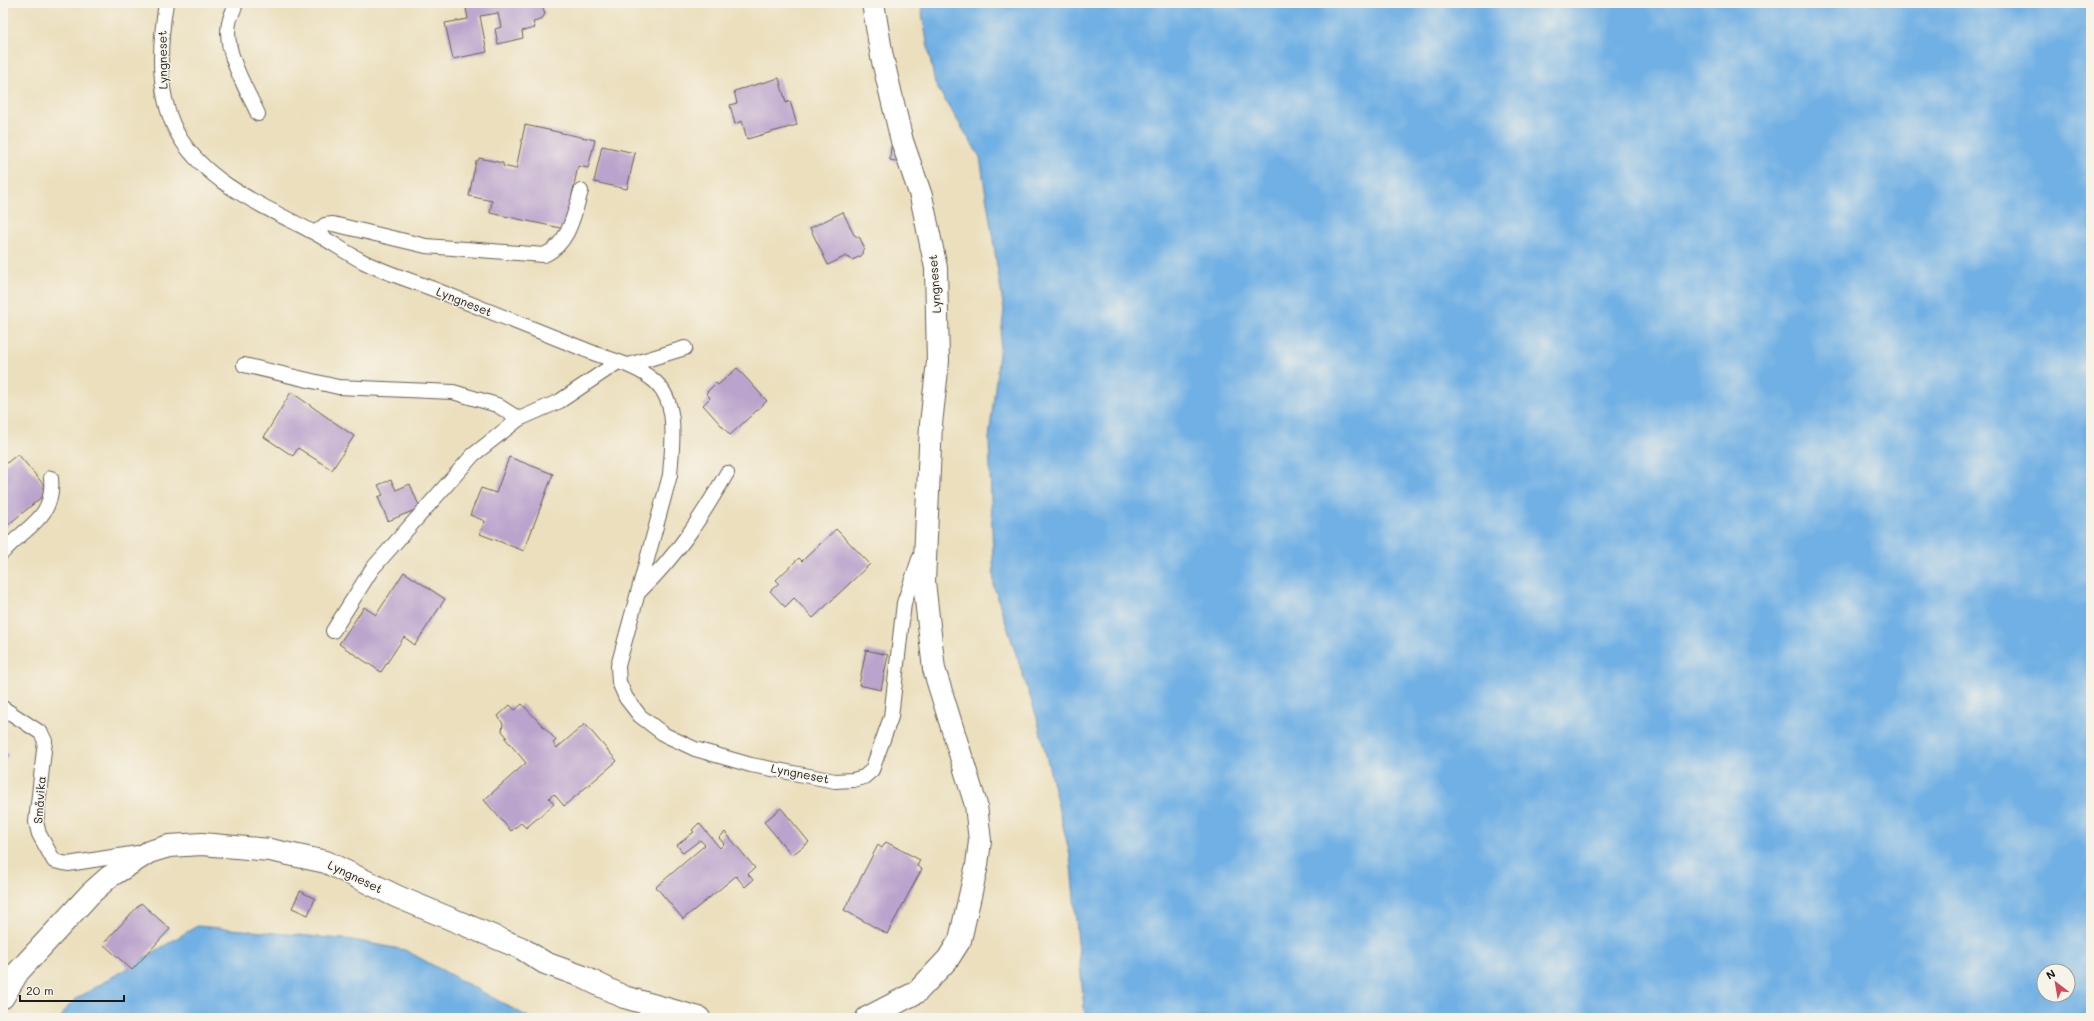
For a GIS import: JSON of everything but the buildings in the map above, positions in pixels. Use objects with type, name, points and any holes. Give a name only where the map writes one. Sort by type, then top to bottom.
[{"type":"street","name":"Lyngneset","points":[[867,1018],[917,992],[948,959],[960,940],[977,865],[980,841],[976,805],[934,669],[924,582],[932,424],[938,360],[936,268],[921,196],[902,141],[882,57],[873,3]]},
{"type":"street","name":"Lyngneset","points":[[3,997],[18,972],[90,894],[110,877],[149,852],[169,846],[202,844],[270,850],[326,862],[398,897],[521,948],[545,962],[581,976],[624,997],[699,1018]]},
{"type":"lane","name":"Lyngneset","points":[[166,3],[162,27],[163,87],[169,116],[180,137],[193,156],[227,185],[365,262],[623,364],[652,379],[663,391],[670,406],[673,442],[670,475],[640,591],[618,666],[619,682],[624,693],[640,716],[665,735],[695,749],[751,765],[835,781],[853,780],[864,777],[872,770],[891,717],[904,603],[925,547]]},
{"type":"lane","points":[[236,3],[228,24],[230,47],[234,63],[258,114]]},
{"type":"lane","points":[[315,233],[325,225],[333,224],[426,246],[544,255],[553,252],[563,240],[570,227],[581,191]]},
{"type":"lane","points":[[333,631],[377,563],[472,455],[519,419],[560,401],[623,364],[684,348]]},
{"type":"lane","points":[[244,365],[338,387],[453,392],[497,405],[519,419]]},
{"type":"lane","name":"Lyngneset","points":[[640,591],[660,571],[684,542],[727,473]]},
{"type":"lane","points":[[3,552],[40,519],[50,500],[51,478]]},
{"type":"lane","name":"Småvika","points":[[3,708],[41,733],[45,741],[36,822],[39,834],[54,861],[68,864],[124,854],[149,852]]},
{"type":"water","points":[[921,3],[2091,3],[2091,1018],[1085,1018],[1070,855],[1037,718],[994,587],[989,439],[1004,310],[980,157],[935,84]]},
{"type":"water","points":[[197,926],[353,940],[405,950],[530,1018],[61,1018],[65,1010],[76,999]]}]
